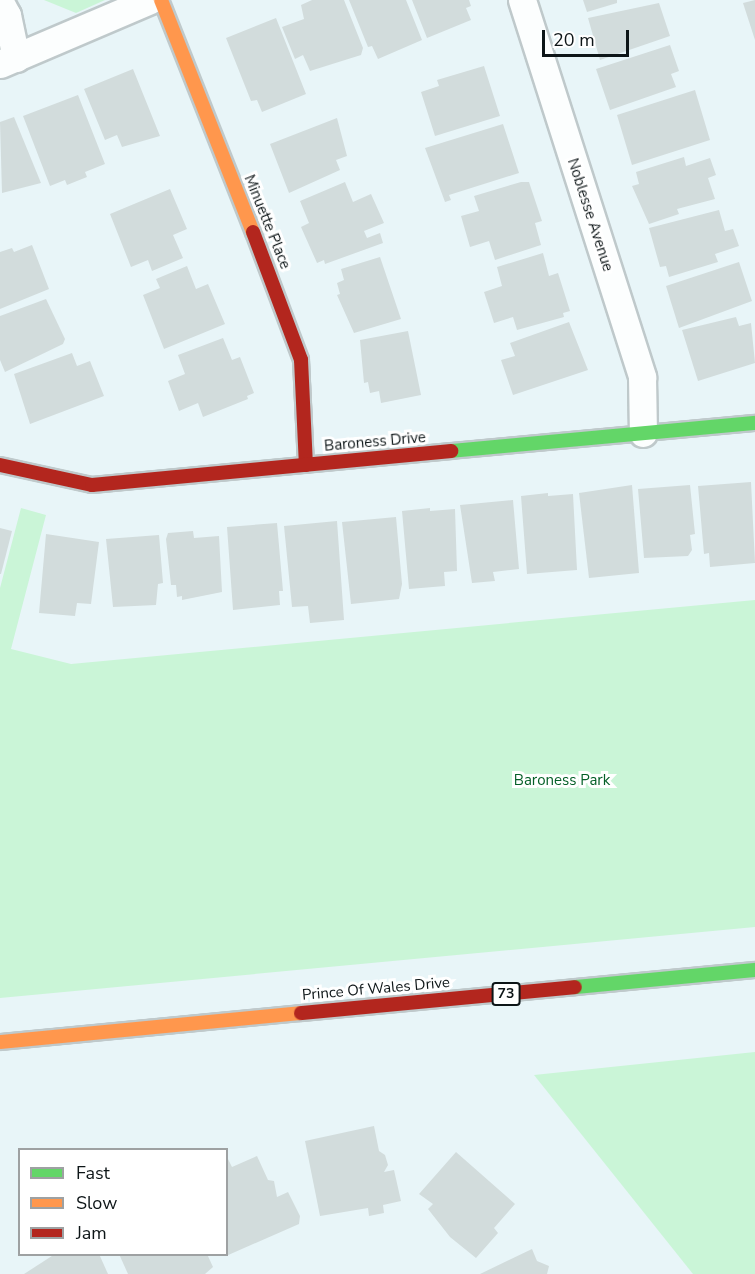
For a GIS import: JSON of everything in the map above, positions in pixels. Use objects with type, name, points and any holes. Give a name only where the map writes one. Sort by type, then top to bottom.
[{"type":"street","points":[[0,2],[7,15],[8,61],[150,0]]},
{"type":"street","name":"Minuette Place","points":[[161,0],[296,339],[301,360],[306,465]]},
{"type":"street","name":"Noblesse Avenue","points":[[522,0],[642,377],[643,434]]},
{"type":"street","name":"Baroness Drive","points":[[0,465],[92,485],[755,423]]},
{"type":"street","name":"Prince Of Wales Drive","points":[[0,1042],[755,970]]},
{"type":"green space","points":[[44,0],[105,0],[76,13]]},
{"type":"green space","name":"Baroness Park","points":[[21,508],[46,515],[11,649],[71,664],[755,600],[755,927],[0,998],[0,588]]},
{"type":"green space","points":[[755,1052],[755,1274],[693,1274],[534,1075]]},
{"type":"building","points":[[312,0],[344,0],[363,48],[361,55],[310,71],[303,55],[295,59],[282,27],[304,19],[301,5]]},
{"type":"building","points":[[349,0],[406,0],[422,40],[378,59],[372,46],[368,47]]},
{"type":"building","points":[[412,0],[469,0],[471,6],[466,8],[471,20],[427,38]]},
{"type":"building","points":[[583,0],[617,0],[617,3],[587,12]]},
{"type":"building","points":[[755,0],[755,40],[743,3]]},
{"type":"building","points":[[659,3],[670,36],[600,60],[588,18]]},
{"type":"building","points":[[276,18],[306,94],[262,112],[257,100],[251,101],[226,38]]},
{"type":"building","points":[[670,45],[679,71],[671,74],[676,87],[610,110],[596,69]]},
{"type":"building","points":[[484,66],[500,116],[435,136],[421,92],[439,86],[437,80]]},
{"type":"building","points":[[133,69],[160,136],[122,147],[117,135],[105,140],[84,89]]},
{"type":"building","points":[[695,90],[710,140],[632,165],[617,115]]},
{"type":"building","points":[[78,95],[105,164],[85,172],[87,177],[67,185],[65,180],[50,186],[23,116]]},
{"type":"building","points":[[14,117],[41,183],[2,193],[0,122]]},
{"type":"building","points":[[337,118],[347,156],[336,160],[340,170],[289,193],[270,144]]},
{"type":"building","points":[[503,124],[519,173],[449,195],[451,200],[445,202],[425,148]]},
{"type":"building","points":[[684,157],[686,166],[710,158],[716,175],[708,178],[715,199],[677,209],[679,214],[649,224],[632,186],[639,184],[636,172]]},
{"type":"building","points":[[345,182],[353,202],[371,194],[384,223],[364,231],[367,238],[380,233],[383,243],[325,264],[324,260],[317,263],[301,227],[309,223],[300,201]]},
{"type":"building","points":[[521,182],[529,182],[542,221],[535,223],[541,245],[495,260],[489,241],[470,247],[461,216],[479,211],[474,196]]},
{"type":"building","points":[[170,189],[187,229],[173,235],[183,258],[152,271],[148,260],[131,267],[110,214]]},
{"type":"building","points":[[719,210],[725,231],[733,229],[739,246],[715,254],[718,262],[669,277],[666,266],[660,267],[649,228]]},
{"type":"building","points":[[32,245],[49,289],[0,309],[0,252],[12,248],[14,252]]},
{"type":"building","points":[[543,253],[549,276],[558,273],[570,311],[563,313],[564,317],[517,330],[513,317],[494,323],[484,292],[502,286],[497,267]]},
{"type":"building","points":[[380,257],[401,319],[354,333],[337,295],[340,294],[337,283],[344,280],[341,269]]},
{"type":"building","points":[[739,262],[752,301],[679,328],[666,286]]},
{"type":"building","points":[[187,266],[196,289],[208,284],[225,324],[164,349],[143,295],[160,288],[156,279]]},
{"type":"building","points":[[46,299],[65,339],[63,344],[5,372],[0,360],[0,316]]},
{"type":"building","points":[[736,317],[739,326],[751,323],[755,363],[698,381],[682,330]]},
{"type":"building","points":[[569,322],[588,370],[513,395],[501,360],[515,356],[510,343]]},
{"type":"building","points":[[408,331],[421,395],[381,403],[379,391],[370,393],[368,382],[364,383],[360,340]]},
{"type":"building","points":[[223,338],[232,360],[240,357],[254,393],[247,396],[248,399],[203,417],[198,403],[179,411],[168,381],[185,374],[178,355]]},
{"type":"building","points":[[72,353],[77,366],[90,361],[104,396],[30,424],[14,374]]},
{"type":"building","points":[[751,482],[755,563],[710,567],[709,553],[704,554],[698,486]]},
{"type":"building","points":[[632,485],[639,573],[589,578],[579,493]]},
{"type":"building","points":[[690,485],[695,534],[690,535],[692,550],[688,556],[644,558],[638,489]]},
{"type":"building","points":[[548,493],[548,496],[573,494],[577,570],[527,574],[521,496]]},
{"type":"building","points":[[513,500],[519,569],[493,572],[495,581],[472,583],[460,505]]},
{"type":"building","points":[[430,508],[430,511],[455,509],[457,571],[444,572],[445,586],[409,589],[402,511]]},
{"type":"building","points":[[396,517],[402,584],[399,599],[351,604],[342,522]]},
{"type":"building","points":[[337,521],[344,620],[310,623],[308,606],[292,607],[284,526]]},
{"type":"building","points":[[277,523],[283,591],[279,591],[280,605],[233,610],[227,527]]},
{"type":"building","points":[[0,528],[12,531],[1,574],[0,574]]},
{"type":"building","points":[[193,531],[194,538],[219,536],[222,592],[182,600],[182,596],[177,597],[176,585],[171,585],[166,539],[168,533]]},
{"type":"building","points":[[46,534],[99,542],[91,604],[77,603],[75,616],[39,613]]},
{"type":"building","points":[[159,535],[163,583],[158,584],[156,605],[113,607],[106,539]]},
{"type":"building","points":[[374,1126],[379,1151],[385,1155],[388,1165],[384,1172],[394,1170],[401,1201],[383,1205],[384,1213],[369,1216],[368,1208],[320,1216],[305,1141]]},
{"type":"building","points":[[456,1152],[515,1204],[494,1228],[498,1233],[476,1258],[450,1237],[428,1209],[433,1204],[419,1194]]},
{"type":"building","points":[[257,1156],[268,1180],[274,1181],[277,1197],[288,1192],[300,1216],[299,1224],[228,1255],[228,1159],[232,1167]]},
{"type":"building","points":[[532,1249],[537,1261],[549,1266],[547,1274],[480,1274]]},
{"type":"building","points":[[52,1256],[100,1256],[108,1274],[24,1274]]},
{"type":"building","points":[[120,1256],[208,1256],[213,1267],[205,1274],[128,1274]]},
{"type":"traffic: fast","points":[[451,451],[755,423]]},
{"type":"traffic: fast","points":[[575,987],[755,970]]},
{"type":"traffic: slow","points":[[161,0],[253,232]]},
{"type":"traffic: slow","points":[[0,1042],[301,1013]]},
{"type":"traffic: jam","points":[[253,232],[301,360],[306,465]]},
{"type":"traffic: jam","points":[[0,465],[92,485],[451,451]]},
{"type":"traffic: jam","points":[[301,1013],[575,987]]}]
